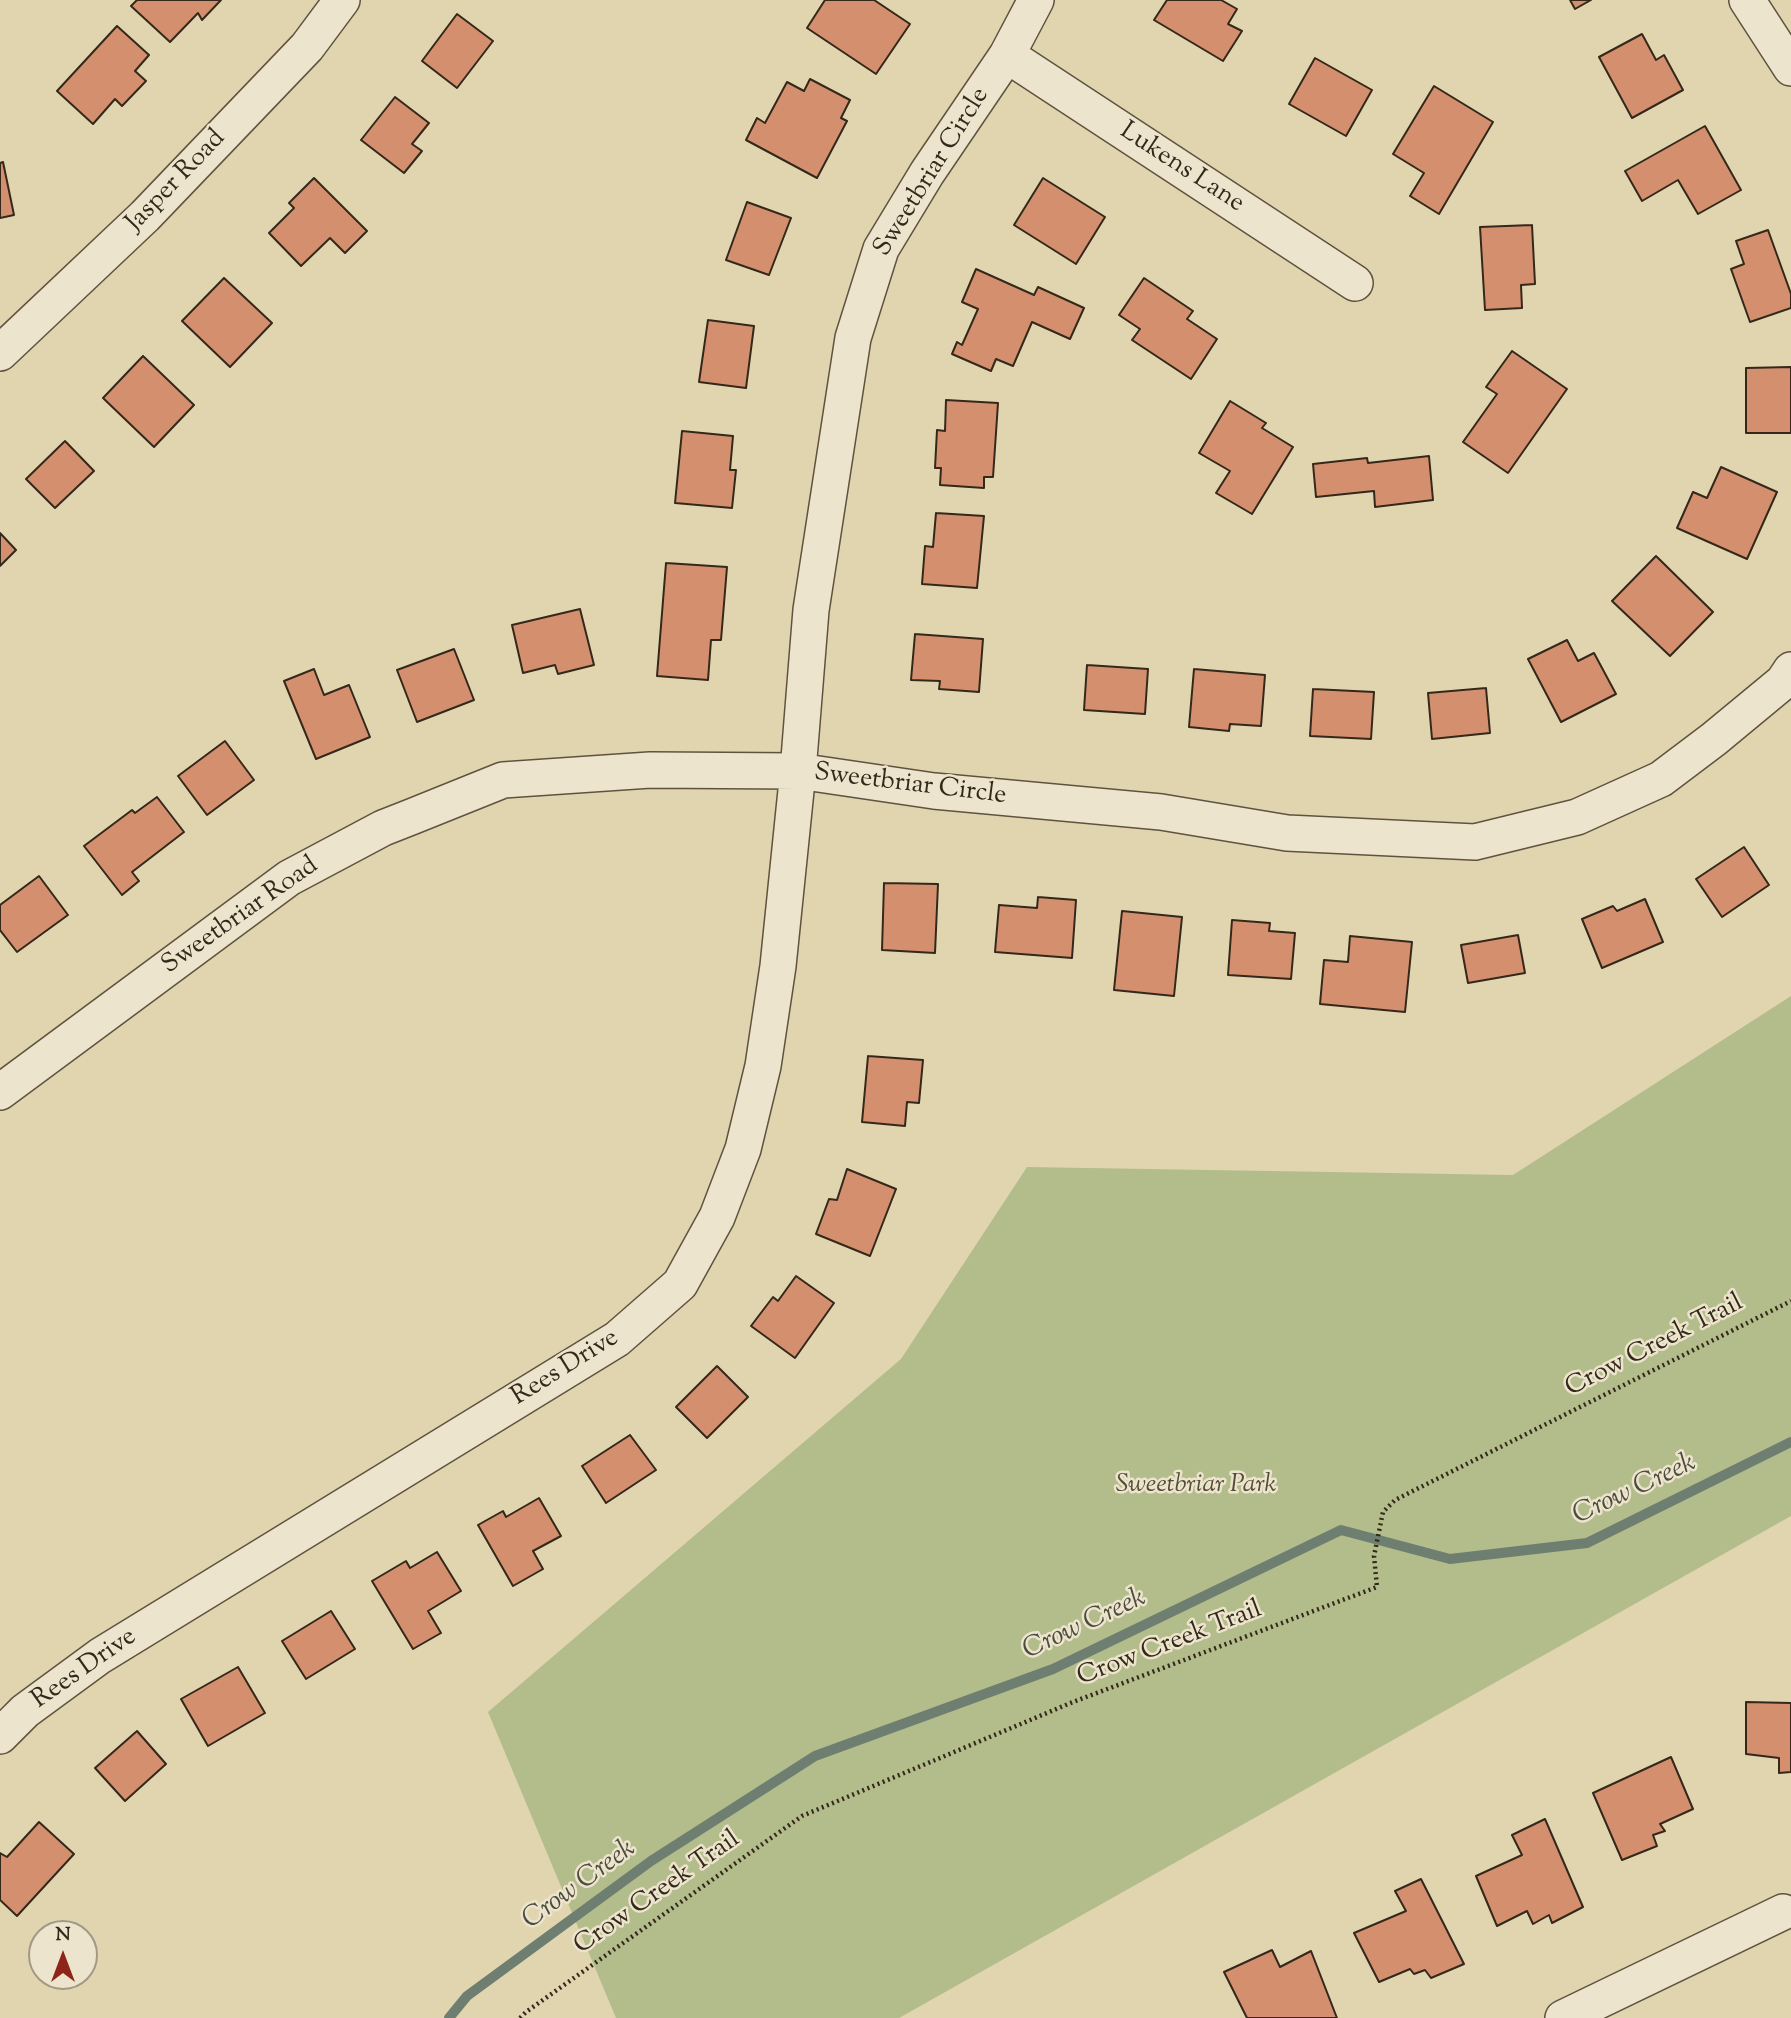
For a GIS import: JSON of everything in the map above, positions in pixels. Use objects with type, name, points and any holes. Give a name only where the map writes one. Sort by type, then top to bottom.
[{"type":"street","name":"Jasper Road","points":[[0,353],[145,216],[307,47],[342,0]]},
{"type":"street","name":"Sweetbriar Circle","points":[[1036,0],[1007,55],[927,173],[881,248],[853,338],[811,610],[798,771],[934,792],[1161,812],[1287,833],[1475,842],[1577,817],[1661,779],[1783,682],[1791,670]]},
{"type":"street","points":[[1747,0],[1791,68]]},
{"type":"street","name":"Lukens Lane","points":[[1007,55],[1355,283]]},
{"type":"street","name":"Sweetbriar Road","points":[[0,1093],[289,878],[402,820],[503,780],[650,770],[798,771]]},
{"type":"street","name":"Rees Drive","points":[[0,1736],[25,1711],[100,1656],[617,1339],[680,1284],[717,1217],[743,1149],[763,1066],[778,966],[798,771]]},
{"type":"street","points":[[1563,2018],[1783,1912]]},
{"type":"path","name":"Crow Creek Trail","points":[[520,2018],[802,1816],[1073,1702],[1377,1587],[1374,1556],[1382,1512],[1395,1500],[1791,1301]]},
{"type":"green space","name":"Sweetbriar Park","points":[[1791,996],[1791,1516],[899,2018],[616,2018],[488,1712],[901,1359],[1027,1167],[1513,1175]]},
{"type":"building","points":[[137,0],[221,0],[202,20],[198,13],[170,42],[131,6]]},
{"type":"building","points":[[825,0],[874,0],[910,24],[876,74],[807,28]]},
{"type":"building","points":[[1167,0],[1221,0],[1237,9],[1228,24],[1242,31],[1223,61],[1154,20]]},
{"type":"building","points":[[1570,0],[1591,0],[1575,9]]},
{"type":"building","points":[[457,14],[493,41],[457,88],[422,61]]},
{"type":"building","points":[[117,26],[149,55],[135,71],[146,81],[122,106],[115,99],[93,124],[57,91]]},
{"type":"building","points":[[1642,34],[1656,60],[1664,55],[1683,90],[1632,118],[1599,57]]},
{"type":"building","points":[[1315,58],[1372,90],[1346,136],[1289,104]]},
{"type":"building","points":[[810,79],[850,100],[841,118],[847,121],[817,178],[746,140],[757,118],[765,123],[787,82],[804,91]]},
{"type":"building","points":[[1434,86],[1493,122],[1439,214],[1410,196],[1424,173],[1393,154]]},
{"type":"building","points":[[395,97],[429,123],[412,144],[422,151],[404,173],[361,140]]},
{"type":"building","points":[[1705,126],[1741,190],[1698,214],[1678,180],[1642,201],[1625,171]]},
{"type":"building","points":[[3,162],[14,215],[0,218],[0,163]]},
{"type":"building","points":[[314,178],[367,231],[345,253],[330,238],[301,266],[269,233],[294,208],[289,203]]},
{"type":"building","points":[[1043,178],[1105,217],[1076,264],[1014,225]]},
{"type":"building","points":[[747,202],[791,218],[769,275],[726,260]]},
{"type":"building","points":[[1532,225],[1535,284],[1521,285],[1522,308],[1485,310],[1480,227]]},
{"type":"building","points":[[1768,230],[1791,294],[1791,308],[1750,322],[1731,269],[1744,264],[1736,241]]},
{"type":"building","points":[[976,269],[1034,295],[1038,287],[1084,308],[1070,339],[1032,322],[1013,366],[996,359],[991,371],[952,354],[957,342],[962,345],[978,309],[962,302]]},
{"type":"building","points":[[224,278],[272,323],[230,367],[182,321]]},
{"type":"building","points":[[1144,278],[1193,311],[1187,319],[1217,339],[1191,379],[1132,340],[1140,329],[1119,315]]},
{"type":"building","points":[[708,320],[754,326],[746,388],[699,382]]},
{"type":"building","points":[[1512,351],[1567,389],[1508,473],[1463,442],[1497,394],[1486,387]]},
{"type":"building","points":[[143,356],[194,405],[154,447],[103,398]]},
{"type":"building","points":[[1791,367],[1791,433],[1746,433],[1746,368]]},
{"type":"building","points":[[946,400],[998,403],[993,477],[984,477],[984,488],[940,485],[941,468],[935,468],[937,430],[945,431]]},
{"type":"building","points":[[1230,401],[1266,423],[1262,428],[1293,447],[1252,514],[1216,493],[1230,471],[1199,453]]},
{"type":"building","points":[[682,431],[733,436],[730,470],[736,470],[732,508],[675,503]]},
{"type":"building","points":[[65,441],[94,471],[55,508],[26,479]]},
{"type":"building","points":[[1429,456],[1433,500],[1375,507],[1374,491],[1316,497],[1313,464],[1367,458],[1368,463]]},
{"type":"building","points":[[1721,467],[1777,492],[1747,559],[1677,528],[1693,492],[1707,498]]},
{"type":"building","points":[[936,513],[984,516],[977,588],[922,584],[925,546],[933,547]]},
{"type":"building","points":[[0,533],[16,550],[0,566]]},
{"type":"building","points":[[1656,556],[1713,612],[1670,656],[1612,601]]},
{"type":"building","points":[[666,563],[727,567],[721,640],[711,640],[708,680],[657,676]]},
{"type":"building","points":[[580,609],[594,665],[558,674],[555,665],[523,673],[512,625]]},
{"type":"building","points":[[915,634],[983,639],[979,692],[939,689],[940,681],[911,680]]},
{"type":"building","points":[[1567,640],[1578,661],[1594,653],[1616,694],[1561,722],[1528,659]]},
{"type":"building","points":[[454,649],[474,700],[417,722],[397,670]]},
{"type":"building","points":[[1087,665],[1148,669],[1145,714],[1084,710]]},
{"type":"building","points":[[314,669],[324,695],[349,685],[370,737],[316,759],[284,681]]},
{"type":"building","points":[[1194,669],[1265,675],[1261,726],[1230,724],[1229,731],[1189,727]]},
{"type":"building","points":[[1486,688],[1490,733],[1432,739],[1428,693]]},
{"type":"building","points":[[1313,689],[1374,692],[1371,739],[1310,736]]},
{"type":"building","points":[[225,741],[254,780],[207,815],[178,776]]},
{"type":"building","points":[[157,797],[184,832],[132,872],[139,881],[122,895],[84,846],[132,810],[135,813]]},
{"type":"building","points":[[1744,847],[1769,885],[1722,917],[1696,879]]},
{"type":"building","points":[[39,876],[68,915],[17,952],[0,930],[0,905]]},
{"type":"building","points":[[884,883],[938,884],[935,953],[882,950]]},
{"type":"building","points":[[1038,897],[1076,900],[1072,958],[995,952],[999,905],[1037,908]]},
{"type":"building","points":[[1645,899],[1663,942],[1602,968],[1582,919],[1613,906],[1617,911]]},
{"type":"building","points":[[1122,911],[1182,917],[1174,996],[1114,990]]},
{"type":"building","points":[[1232,920],[1270,923],[1269,931],[1295,933],[1291,979],[1228,975]]},
{"type":"building","points":[[1518,935],[1525,973],[1468,983],[1461,945]]},
{"type":"building","points":[[1350,936],[1412,942],[1405,1012],[1320,1004],[1324,960],[1348,962]]},
{"type":"building","points":[[868,1056],[923,1060],[919,1103],[907,1102],[905,1126],[862,1122]]},
{"type":"building","points":[[847,1169],[896,1189],[870,1256],[816,1234],[829,1199],[837,1200]]},
{"type":"building","points":[[796,1276],[834,1303],[795,1358],[751,1326],[773,1297],[778,1301]]},
{"type":"building","points":[[717,1366],[748,1397],[707,1438],[676,1407]]},
{"type":"building","points":[[630,1435],[656,1470],[606,1503],[582,1466]]},
{"type":"building","points":[[539,1498],[561,1536],[533,1551],[543,1569],[513,1586],[478,1525],[503,1511],[506,1517]]},
{"type":"building","points":[[437,1552],[461,1591],[428,1611],[441,1633],[413,1649],[372,1581],[406,1561],[410,1568]]},
{"type":"building","points":[[331,1611],[355,1649],[306,1679],[282,1641]]},
{"type":"building","points":[[238,1667],[265,1713],[208,1746],[181,1699]]},
{"type":"building","points":[[1746,1702],[1791,1703],[1791,1772],[1779,1773],[1779,1758],[1746,1754]]},
{"type":"building","points":[[137,1731],[166,1764],[125,1801],[95,1768]]},
{"type":"building","points":[[1671,1757],[1693,1809],[1660,1824],[1665,1831],[1653,1835],[1657,1846],[1622,1860],[1593,1793]]},
{"type":"building","points":[[1545,1819],[1583,1907],[1552,1923],[1549,1915],[1533,1924],[1527,1911],[1497,1926],[1476,1876],[1522,1855],[1512,1835]]},
{"type":"building","points":[[39,1822],[74,1854],[17,1916],[0,1900],[0,1853],[7,1857]]},
{"type":"building","points":[[1421,1879],[1464,1964],[1431,1978],[1425,1970],[1414,1974],[1410,1969],[1379,1982],[1354,1933],[1406,1911],[1395,1891]]},
{"type":"building","points":[[1272,1950],[1280,1967],[1311,1951],[1337,2018],[1247,2018],[1224,1972]]},
{"type":"waterway","name":"Crow Creek","points":[[449,2018],[467,1996],[651,1861],[815,1756],[1053,1669],[1341,1530],[1450,1559],[1587,1543],[1791,1442]]}]
